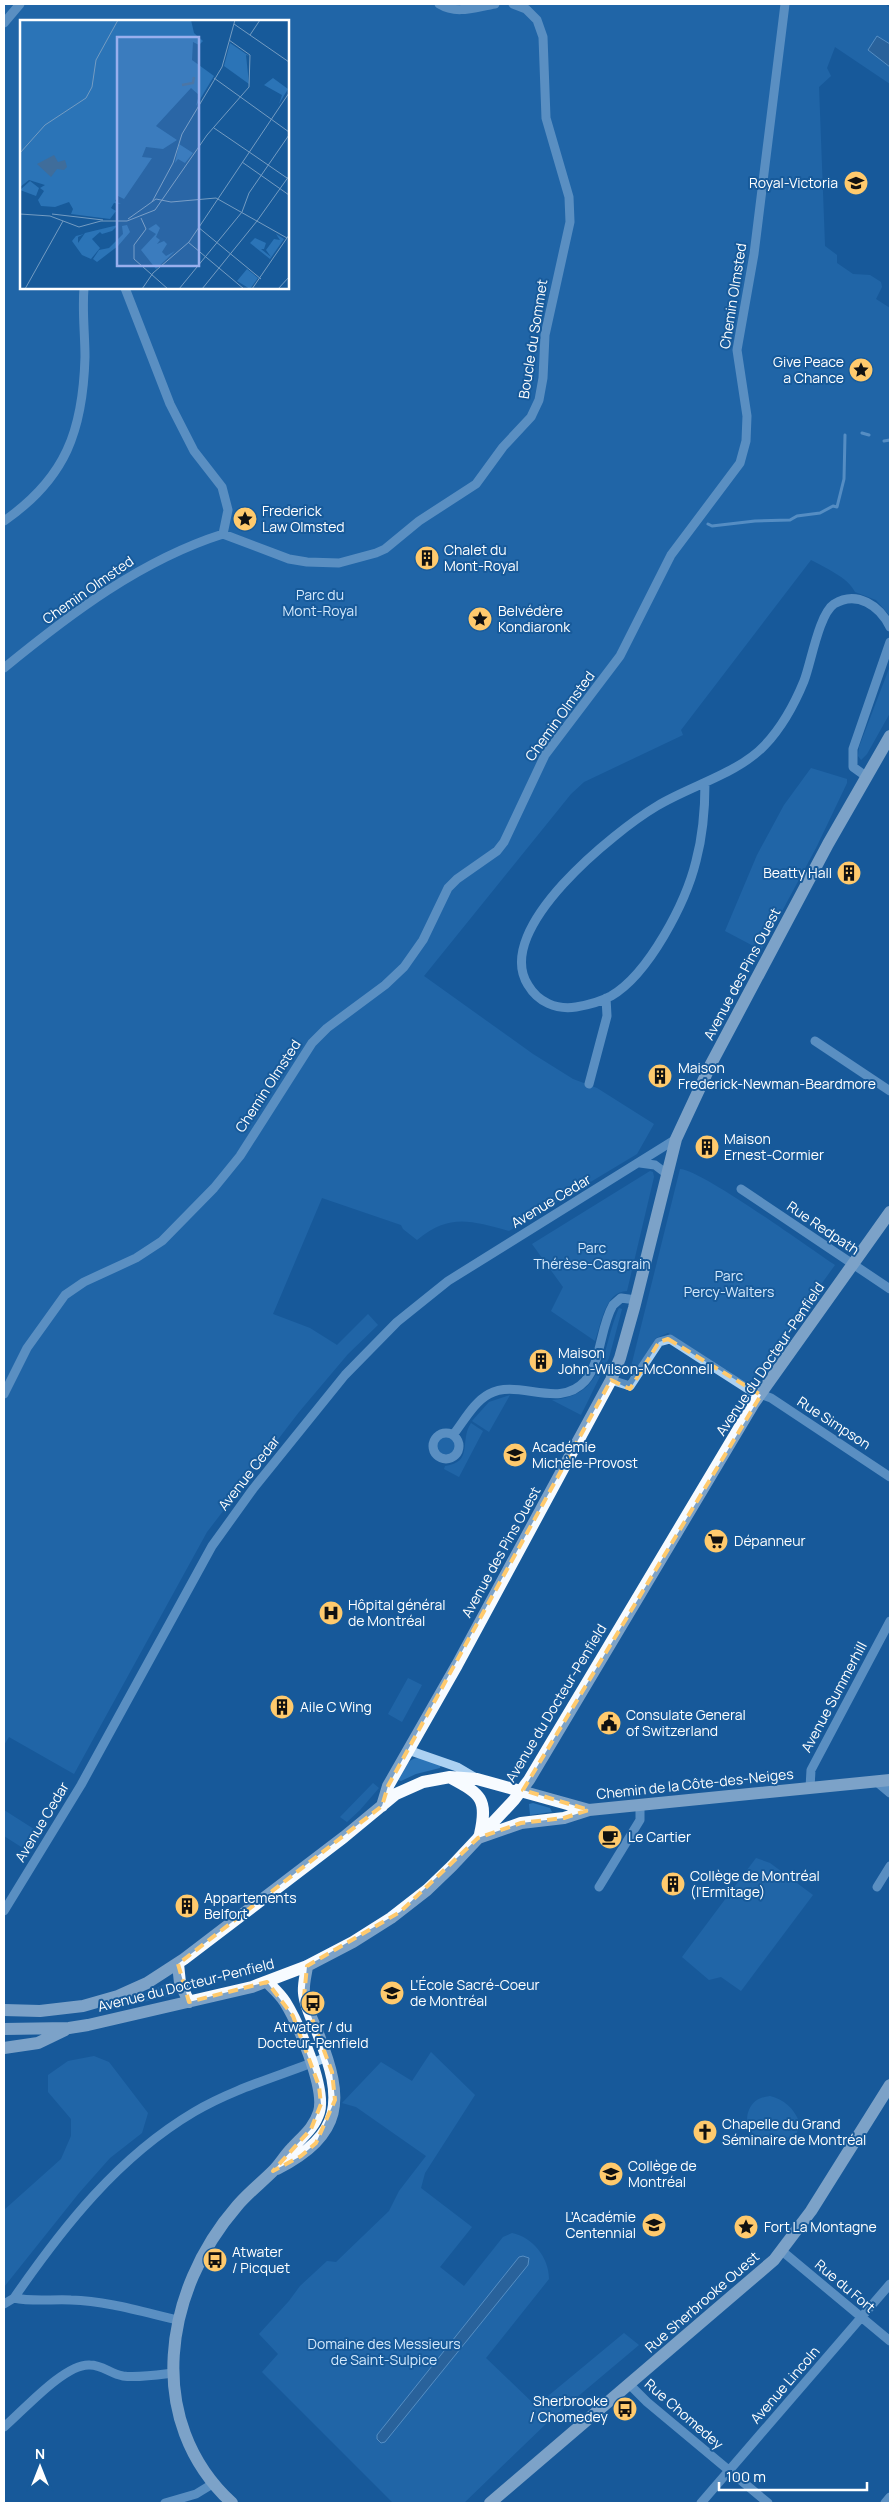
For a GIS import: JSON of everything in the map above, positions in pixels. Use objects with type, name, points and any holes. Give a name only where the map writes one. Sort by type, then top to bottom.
[{"type":"main road","name":"Avenue des Pins Ouest","points":[[382,1806],[388,1786],[611,1380],[620,1358],[636,1300],[676,1139],[711,1064],[824,851],[890,736]]},
{"type":"main road","name":"Avenue du Docteur-Penfield","points":[[4,2029],[69,2028],[189,2002],[267,1982],[308,1966],[353,1942],[395,1915],[436,1882],[522,1790],[761,1395],[890,1212]]},
{"type":"main road","name":"Chemin de la Côte-des-Neiges","points":[[4,2010],[57,2009],[100,2002],[134,1990],[178,1964],[396,1794],[411,1786],[430,1780],[450,1777],[477,1779],[589,1810],[884,1781]]},
{"type":"main road","points":[[450,1777],[472,1790],[482,1801],[484,1814],[478,1838]]},
{"type":"main road","points":[[478,1838],[521,1824],[564,1818],[589,1810]]},
{"type":"main road","points":[[178,1964],[181,1986],[189,2002]]},
{"type":"main road","points":[[273,2171],[307,2152],[327,2126],[334,2106],[336,2090],[327,2057],[304,1997],[308,1966]]},
{"type":"main road","points":[[232,2503],[199,2462],[185,2432],[176,2402],[173,2372],[178,2320],[192,2276],[217,2233],[243,2200],[273,2171],[311,2129],[318,2114],[321,2092],[311,2064],[282,1996],[267,1982]]},
{"type":"main road","points":[[4,2048],[38,2043],[69,2028]]},
{"type":"main road","name":"Rue Sherbrooke Ouest","points":[[497,2501],[629,2384],[763,2270],[782,2251],[811,2211],[890,2085]]},
{"type":"street","points":[[4,23],[20,4]]},
{"type":"street","points":[[439,4],[455,10],[466,10],[495,4]]},
{"type":"street","name":"Boucle du Sommet","points":[[223,534],[275,553],[308,562],[339,563],[376,553],[419,521],[476,484],[536,409],[543,378],[544,335],[553,289],[568,236],[570,210],[569,196],[546,118],[543,37],[537,20],[526,9],[513,4]]},
{"type":"street","name":"Chemin Olmsted","points":[[4,1394],[27,1348],[62,1298],[84,1282],[136,1258],[181,1224],[240,1156],[312,1043],[340,1017],[398,973],[410,960],[423,940],[448,888],[457,879],[500,848],[511,829],[545,755],[620,656],[671,555],[740,463],[746,441],[747,416],[737,350],[754,254],[785,4]]},
{"type":"street","points":[[4,521],[44,487],[66,453],[78,424],[85,356],[84,289]]},
{"type":"street","points":[[125,289],[170,404],[194,451],[222,487],[228,510],[223,534]]},
{"type":"street","name":"Chemin Olmsted","points":[[4,668],[125,579],[182,550],[223,534]]},
{"type":"street","points":[[705,783],[701,838],[693,872],[683,898],[652,953],[623,986],[606,998],[590,1004],[565,1008],[549,1004],[538,997],[527,984],[521,968],[521,955],[526,939],[546,906],[593,855],[652,809],[705,783],[753,755],[771,738],[800,690],[825,614],[831,606],[850,599],[869,603],[880,611],[890,627]]},
{"type":"street","points":[[867,777],[853,766],[853,749],[890,642]]},
{"type":"street","points":[[589,1084],[607,1014],[606,998]]},
{"type":"street","points":[[815,1041],[890,1091]]},
{"type":"street","name":"Avenue Cedar","points":[[4,1912],[84,1780],[212,1546],[253,1489],[345,1375],[391,1328],[448,1281],[676,1139]]},
{"type":"street","points":[[640,1163],[656,1165],[667,1174]]},
{"type":"street","name":"Rue Redpath","points":[[741,1189],[890,1289]]},
{"type":"street","points":[[453,1435],[478,1402],[491,1393],[511,1389],[552,1394],[569,1391],[581,1385],[592,1369],[612,1305],[621,1298],[636,1300]]},
{"type":"street","name":"Rue Simpson","points":[[611,1380],[630,1386],[659,1342],[668,1339],[751,1391],[771,1398],[890,1476]]},
{"type":"street","name":"Avenue Summerhill","points":[[810,1788],[811,1770],[890,1621]]},
{"type":"street","name":"Chemin de la Côte-des-Neiges","points":[[408,1750],[458,1767],[477,1779]]},
{"type":"street","points":[[884,1781],[890,1793]]},
{"type":"street","points":[[599,1886],[639,1822],[640,1805]]},
{"type":"street","points":[[877,1887],[890,1866]]},
{"type":"street","points":[[4,2304],[14,2298],[82,2209],[131,2156],[161,2133],[195,2111],[327,2057]]},
{"type":"street","name":"Rue du Fort","points":[[782,2251],[890,2341]]},
{"type":"street","name":"Avenue Lincoln","points":[[700,2503],[890,2284]]},
{"type":"street","points":[[14,2298],[28,2301],[71,2300],[94,2302],[178,2320]]},
{"type":"street","points":[[4,2427],[63,2375],[80,2366],[96,2366],[115,2374],[130,2376],[173,2372]]},
{"type":"street","name":"Rue Chomedey","points":[[629,2384],[647,2402],[768,2503]]},
{"type":"street","points":[[165,2503],[196,2494],[214,2483]]},
{"type":"street","points":[[885,2503],[890,2497]]},
{"type":"highlighted area","points":[[668,1339],[761,1395],[523,1790],[589,1810],[564,1818],[521,1823],[478,1838],[400,1912],[307,1966],[304,1997],[332,2072],[335,2100],[316,2143],[301,2156],[273,2171],[311,2129],[321,2104],[319,2086],[293,2016],[267,1982],[189,2002],[178,1964],[382,1806],[388,1786],[611,1380],[630,1389],[659,1342]]},
{"type":"green space","name":"Parc du Mont-Royal","points":[[4,4],[885,4],[890,8],[890,84],[835,47],[827,68],[831,76],[819,87],[825,246],[837,255],[837,263],[853,274],[870,275],[881,282],[882,287],[876,299],[890,308],[890,616],[876,600],[855,592],[842,578],[811,560],[681,730],[683,735],[584,782],[571,794],[424,976],[533,1054],[573,1079],[597,1088],[654,1124],[637,1154],[509,1231],[483,1224],[461,1222],[440,1226],[417,1240],[403,1229],[401,1225],[322,1198],[273,1314],[310,1328],[337,1345],[368,1314],[378,1325],[348,1354],[299,1412],[207,1532],[74,1774],[9,1737],[4,1745]]},
{"type":"green space","points":[[890,666],[890,713],[867,754],[861,760],[858,756],[859,747]]},
{"type":"green space","points":[[811,768],[847,779],[847,783],[816,848],[761,950],[725,931],[757,855],[784,805]]},
{"type":"green space","name":"Parc Percy-Walters","points":[[680,1169],[710,1182],[732,1195],[835,1265],[749,1384],[668,1333],[656,1338],[632,1377],[629,1375]]},
{"type":"green space","name":"Parc Thérèse-Casgrain","points":[[650,1171],[653,1172],[654,1177],[627,1291],[620,1292],[609,1303],[595,1341],[551,1311],[563,1287],[532,1244]]},
{"type":"green space","points":[[619,1308],[622,1309],[609,1358],[581,1415],[552,1400],[570,1397],[583,1390],[593,1380],[599,1368]]},
{"type":"green space","points":[[510,1395],[489,1432],[472,1421],[489,1402]]},
{"type":"green space","points":[[471,1423],[483,1431],[459,1477],[444,1469],[445,1466],[460,1460],[463,1455]]},
{"type":"green space","points":[[446,1437],[452,1440],[455,1446],[452,1452],[446,1455],[440,1452],[437,1446],[440,1440]]},
{"type":"green space","points":[[408,1678],[422,1685],[402,1722],[388,1714]]},
{"type":"green space","points":[[420,1758],[441,1765],[440,1768],[416,1774],[401,1781],[398,1780],[409,1762]]},
{"type":"green space","points":[[373,1783],[379,1788],[360,1810],[347,1822],[340,1817]]},
{"type":"green space","points":[[533,1803],[550,1808],[552,1812],[530,1815],[529,1804]]},
{"type":"green space","points":[[4,1810],[37,1831],[26,1850],[4,1836]]},
{"type":"green space","points":[[756,1858],[770,1863],[813,1895],[741,1991],[721,1977],[709,1980],[682,1957]]},
{"type":"green space","points":[[171,1981],[175,1995],[122,2007],[121,2005]]},
{"type":"green space","name":"Domaine des Messieurs de Saint-Sulpice","points":[[431,2052],[475,2095],[425,2173],[421,2188],[472,2227],[440,2267],[464,2286],[503,2237],[512,2233],[526,2239],[538,2249],[543,2256],[548,2271],[549,2279],[486,2358],[536,2406],[624,2333],[639,2345],[551,2419],[464,2503],[393,2503],[262,2372],[278,2354],[259,2334],[300,2286],[327,2261],[336,2262],[389,2211],[399,2191],[426,2156],[356,2107],[342,2103],[381,2062],[412,2081]]},
{"type":"green space","points":[[94,2056],[109,2062],[148,2113],[142,2133],[110,2158],[79,2193],[4,2287],[4,2210],[61,2159],[71,2136],[71,2119],[48,2092],[48,2075],[68,2061]]},
{"type":"green space","points":[[770,2096],[788,2105],[795,2113],[799,2122],[795,2136],[788,2144],[778,2146],[758,2139],[751,2131],[747,2121],[749,2110],[753,2104],[763,2097]]},
{"type":"shaded area","points":[[877,36],[890,44],[890,67],[868,50]]},
{"type":"shaded area","points":[[519,2257],[529,2258],[528,2265],[385,2442],[381,2443],[377,2439],[377,2435]]},
{"type":"waterway","points":[[862,433],[869,435]]},
{"type":"waterway","points":[[708,524],[712,526],[755,521],[790,520],[797,516],[820,513],[833,506],[837,507],[844,479],[845,435]]},
{"type":"waterway","points":[[884,441],[890,440]]},
{"type":"place","name":"Royal-Victoria","points":[[856,183]]},
{"type":"place","name":"Give Peace a Chance","points":[[861,370]]},
{"type":"place","name":"Frederick Law Olmsted","points":[[245,519]]},
{"type":"place","name":"Chalet du Mont-Royal","points":[[427,558]]},
{"type":"place","name":"Belvédère Kondiaronk","points":[[480,619]]},
{"type":"place","name":"Beatty Hall","points":[[849,873]]},
{"type":"place","name":"Maison Frederick-Newman-Beardmore","points":[[660,1076]]},
{"type":"place","name":"Maison Ernest-Cormier","points":[[707,1147]]},
{"type":"place","name":"Maison John-Wilson-McConnell","points":[[541,1361]]},
{"type":"place","name":"Académie Michèle-Provost","points":[[515,1455]]},
{"type":"place","name":"Dépanneur","points":[[716,1541]]},
{"type":"place","name":"Hôpital général de Montréal","points":[[331,1613]]},
{"type":"place","name":"Aile C Wing","points":[[282,1707]]},
{"type":"place","name":"Consulate General of Switzerland","points":[[609,1723]]},
{"type":"place","name":"Le Cartier","points":[[610,1837]]},
{"type":"place","name":"Collège de Montréal (l'Ermitage)","points":[[673,1884]]},
{"type":"place","name":"Appartements Belfort","points":[[187,1906]]},
{"type":"place","name":"L'École Sacré-Coeur de Montréal","points":[[392,1993]]},
{"type":"place","name":"Atwater / du Docteur-Penfield","points":[[313,2003]]},
{"type":"place","name":"Chapelle du Grand Séminaire de Montréal","points":[[705,2132]]},
{"type":"place","name":"Collège de Montréal","points":[[611,2174]]},
{"type":"place","name":"L’Académie Centennial","points":[[654,2225]]},
{"type":"place","name":"Fort La Montagne","points":[[746,2227]]},
{"type":"place","name":"Atwater / Picquet","points":[[215,2260]]},
{"type":"place","name":"Sherbrooke / Chomedey","points":[[625,2409]]}]
